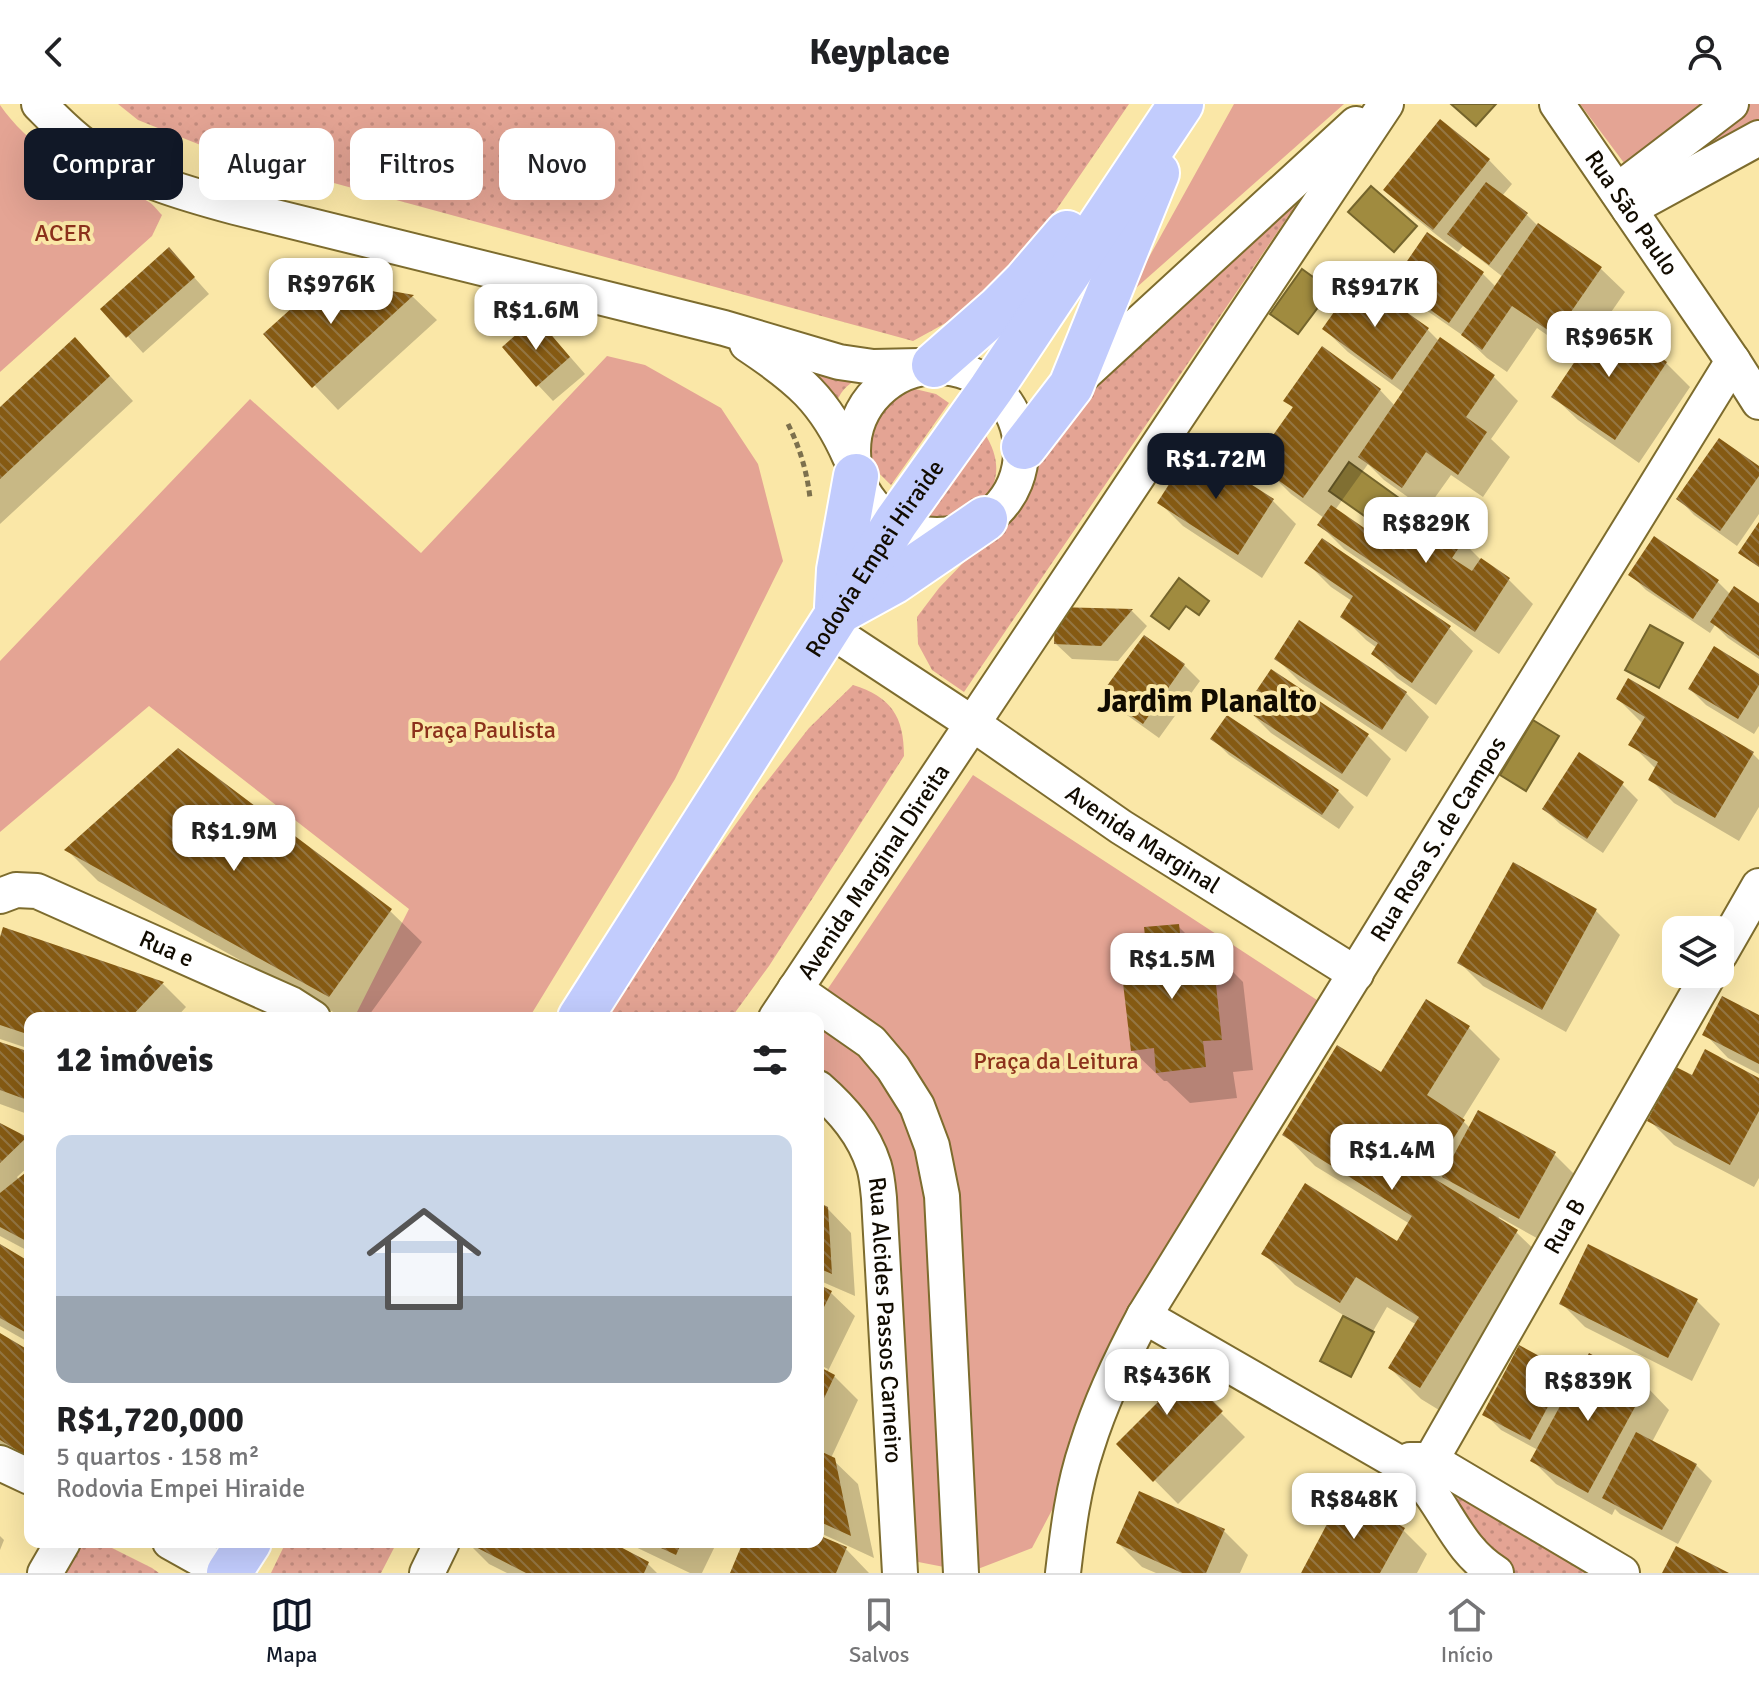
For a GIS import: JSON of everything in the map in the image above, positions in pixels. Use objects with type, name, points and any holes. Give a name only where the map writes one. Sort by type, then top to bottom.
[{"type":"main road","points":[[927,366],[999,308],[1025,282],[1181,104]]},
{"type":"main road","points":[[1024,447],[1071,386],[1181,104]]},
{"type":"main road","name":"Rodovia Empei Hiraide","points":[[584,1012],[896,522],[991,389],[1181,104]]},
{"type":"main road","points":[[832,621],[853,466]]},
{"type":"main road","points":[[832,621],[985,519]]},
{"type":"main road","points":[[228,1573],[245,1548]]},
{"type":"street","points":[[39,104],[86,147],[151,182],[235,207],[724,328],[839,362],[873,367],[927,366],[969,373],[991,389],[1015,419],[1024,447],[1023,462],[1013,487],[985,519],[964,532],[948,537],[932,537],[896,522],[863,491],[838,430],[823,407],[777,364],[724,328]]},
{"type":"street","points":[[1071,386],[1378,104]]},
{"type":"street","name":"Avenida Marginal Direita","points":[[780,1012],[1386,104]]},
{"type":"street","name":"Rua São Paulo","points":[[1557,104],[1759,402]]},
{"type":"street","points":[[1623,200],[1731,104]]},
{"type":"street","points":[[1623,200],[1759,138]]},
{"type":"street","name":"Rua Rosa S. de Campos","points":[[1063,1573],[1068,1524],[1087,1446],[1125,1352],[1144,1316],[1733,361]]},
{"type":"street","points":[[853,466],[857,424],[868,402],[888,383],[927,366]]},
{"type":"street","name":"Avenida Marginal","points":[[832,621],[1121,827],[1356,974]]},
{"type":"street","points":[[1734,930],[1759,886]]},
{"type":"street","name":"Rua e","points":[[8,893],[37,891],[304,1012]]},
{"type":"street","name":"Rua B","points":[[1414,1466],[1701,988]]},
{"type":"street","points":[[795,989],[871,1042],[893,1068],[917,1106],[932,1146],[942,1196],[961,1573]]},
{"type":"street","name":"Rua Alcides Passos Carneiro","points":[[824,1093],[842,1109],[859,1134],[874,1167],[879,1198],[900,1573]]},
{"type":"street","points":[[1144,1316],[1414,1466],[1622,1573]]},
{"type":"street","points":[[0,1463],[24,1474]]},
{"type":"street","points":[[1414,1466],[1461,1541],[1482,1564],[1496,1573]]},
{"type":"street","points":[[45,1573],[60,1548]]},
{"type":"street","points":[[181,1548],[228,1573]]},
{"type":"street","points":[[427,1573],[439,1548]]},
{"type":"path","points":[[783,416],[799,447],[812,508]]},
{"type":"green space","points":[[118,104],[1129,104],[1050,219],[984,302],[913,341],[396,200],[483,200],[483,128],[350,128],[350,187],[334,183],[334,128],[199,128],[199,144],[183,138],[183,128],[158,128],[138,120]]},
{"type":"green space","points":[[1234,104],[1344,104],[1128,295]]},
{"type":"green space","points":[[1580,104],[1759,104],[1759,126],[1639,183]]},
{"type":"green space","name":"ACER","points":[[0,105],[24,133],[24,200],[145,200],[162,215],[152,236],[0,372]]},
{"type":"green space","points":[[1304,193],[964,692],[932,670],[918,644],[917,617],[939,588],[982,543],[1017,516],[1035,482],[1040,454],[1082,398]]},
{"type":"green space","name":"Praça Paulista","points":[[607,356],[645,365],[721,408],[758,464],[783,561],[675,779],[533,1012],[357,1012],[409,909],[149,706],[0,832],[0,661],[250,399],[421,553]]},
{"type":"green space","points":[[785,362],[856,380],[841,394],[834,413]]},
{"type":"green space","points":[[915,389],[936,394],[949,403],[891,485],[867,456],[865,433],[875,412],[883,404]]},
{"type":"green space","points":[[985,434],[993,450],[996,474],[985,498],[948,521],[923,519]]},
{"type":"green space","points":[[853,685],[877,696],[893,710],[901,730],[904,756],[769,966],[735,1012],[610,1012],[694,883],[809,728]]},
{"type":"green space","name":"Praça da Leitura","points":[[973,775],[1320,1002],[1032,1548],[970,1572],[908,1560],[893,1200],[824,1089],[824,1012],[812,1012]]},
{"type":"green space","points":[[1462,1489],[1605,1573],[1508,1573],[1453,1503]]},
{"type":"green space","points":[[70,1548],[112,1548],[159,1573],[45,1573]]},
{"type":"green space","points":[[283,1548],[394,1548],[381,1573],[271,1573]]},
{"type":"shaded area","points":[[1451,104],[1496,104],[1476,126]]},
{"type":"shaded area","points":[[1371,186],[1417,226],[1394,252],[1348,212]]},
{"type":"shaded area","points":[[1302,269],[1331,290],[1298,334],[1270,314]]},
{"type":"shaded area","points":[[1349,462],[1410,506],[1390,534],[1329,491]]},
{"type":"shaded area","points":[[1179,578],[1209,601],[1199,615],[1186,606],[1169,629],[1151,616]]},
{"type":"shaded area","points":[[1650,625],[1683,643],[1659,688],[1625,670]]},
{"type":"shaded area","points":[[1533,720],[1559,736],[1526,791],[1500,775]]},
{"type":"shaded area","points":[[1343,1316],[1374,1332],[1351,1377],[1320,1361]]},
{"type":"building","points":[[1440,119],[1490,159],[1433,230],[1383,190]]},
{"type":"building","points":[[1486,182],[1528,213],[1489,265],[1447,234]]},
{"type":"building","points":[[1538,223],[1602,267],[1555,335],[1512,306],[1482,350],[1461,335]]},
{"type":"building","points":[[1427,232],[1484,272],[1449,323],[1392,283]]},
{"type":"building","points":[[169,247],[195,277],[126,338],[100,309]]},
{"type":"building","points":[[1358,278],[1429,328],[1392,380],[1322,329]]},
{"type":"building","points":[[324,279],[414,295],[312,388],[263,334]]},
{"type":"building","points":[[536,317],[570,357],[536,387],[502,347]]},
{"type":"building","points":[[1604,318],[1667,362],[1615,440],[1551,397]]},
{"type":"building","points":[[75,337],[110,376],[0,479],[0,407]]},
{"type":"building","points":[[1440,337],[1495,375],[1466,417],[1487,432],[1458,475],[1426,452],[1402,488],[1358,457]]},
{"type":"building","points":[[1322,346],[1381,389],[1303,498],[1264,470],[1282,446],[1271,438],[1293,407],[1283,401]]},
{"type":"building","points":[[1719,438],[1759,466],[1759,476],[1720,531],[1676,499]]},
{"type":"building","points":[[1193,447],[1274,499],[1238,555],[1157,503]]},
{"type":"building","points":[[1331,505],[1386,543],[1405,538],[1422,512],[1464,540],[1452,558],[1472,571],[1481,558],[1510,578],[1475,632],[1317,525]]},
{"type":"building","points":[[1759,522],[1759,567],[1738,553]]},
{"type":"building","points":[[1654,536],[1719,580],[1693,619],[1628,575]]},
{"type":"building","points":[[1322,538],[1451,626],[1412,683],[1371,654],[1378,643],[1340,617],[1353,596],[1304,563]]},
{"type":"building","points":[[1734,586],[1759,603],[1759,656],[1710,622]]},
{"type":"building","points":[[1055,607],[1133,609],[1101,646],[1054,644]]},
{"type":"building","points":[[1299,620],[1407,692],[1382,730],[1274,659]]},
{"type":"building","points":[[1144,635],[1185,664],[1143,724],[1101,694]]},
{"type":"building","points":[[1714,646],[1759,674],[1759,685],[1738,719],[1688,689]]},
{"type":"building","points":[[1271,669],[1369,734],[1342,774],[1244,709]]},
{"type":"building","points":[[1628,678],[1754,752],[1715,818],[1648,780],[1658,762],[1628,745],[1645,717],[1616,699]]},
{"type":"building","points":[[1227,715],[1339,790],[1322,815],[1210,739]]},
{"type":"building","points":[[178,748],[392,909],[329,997],[64,850]]},
{"type":"building","points":[[1579,752],[1624,782],[1587,839],[1542,809]]},
{"type":"building","points":[[1513,862],[1597,909],[1542,1010],[1457,963]]},
{"type":"building","points":[[1179,924],[1182,952],[1212,948],[1222,1040],[1203,1041],[1206,1067],[1156,1073],[1154,1048],[1131,1051],[1121,966],[1148,963],[1144,927]]},
{"type":"building","points":[[3,927],[164,982],[136,1012],[24,1012],[24,1033],[0,1025],[0,937]]},
{"type":"building","points":[[1722,996],[1759,1015],[1759,1064],[1702,1035]]},
{"type":"building","points":[[1426,999],[1470,1026],[1427,1095],[1465,1120],[1430,1176],[1518,1230],[1420,1388],[1388,1368],[1419,1317],[1356,1277],[1340,1303],[1261,1254],[1305,1183],[1397,1241],[1412,1216],[1282,1135],[1337,1045],[1381,1072]]},
{"type":"building","points":[[0,1042],[24,1050],[24,1099],[0,1090]]},
{"type":"building","points":[[1705,1049],[1759,1078],[1759,1111],[1730,1165],[1647,1121],[1676,1067],[1692,1075]]},
{"type":"building","points":[[1478,1110],[1556,1152],[1519,1219],[1442,1177]]},
{"type":"building","points":[[0,1123],[24,1135],[24,1140],[0,1163]]},
{"type":"building","points":[[24,1174],[24,1240],[0,1227],[0,1193]]},
{"type":"building","points":[[824,1205],[828,1207],[832,1274],[824,1271]]},
{"type":"building","points":[[0,1244],[24,1258],[24,1332],[0,1318]]},
{"type":"building","points":[[1588,1244],[1698,1299],[1668,1358],[1559,1304]]},
{"type":"building","points":[[824,1287],[832,1291],[824,1307]]},
{"type":"building","points":[[0,1333],[24,1347],[24,1454],[0,1440]]},
{"type":"building","points":[[1519,1345],[1567,1371],[1530,1440],[1482,1415]]},
{"type":"building","points":[[1161,1350],[1223,1411],[1153,1482],[1116,1444],[1158,1402],[1134,1378]]},
{"type":"building","points":[[1589,1353],[1647,1385],[1588,1493],[1530,1461]]},
{"type":"building","points":[[824,1369],[835,1375],[824,1398]]},
{"type":"building","points":[[1636,1432],[1697,1464],[1662,1530],[1602,1498]]},
{"type":"building","points":[[824,1453],[835,1458],[851,1536],[824,1524]]},
{"type":"building","points":[[1139,1491],[1225,1529],[1206,1573],[1182,1573],[1116,1543]]},
{"type":"building","points":[[1343,1494],[1405,1528],[1380,1573],[1301,1573]]},
{"type":"building","points":[[824,1537],[847,1547],[836,1573],[730,1573],[740,1548],[824,1548]]},
{"type":"building","points":[[1676,1546],[1729,1573],[1662,1573]]},
{"type":"building","points":[[478,1548],[622,1548],[649,1562],[644,1573],[526,1573]]},
{"type":"building","points":[[661,1548],[679,1548],[676,1555]]},
{"type":"district","name":"Jardim Planalto","points":[[1207,701]]}]
